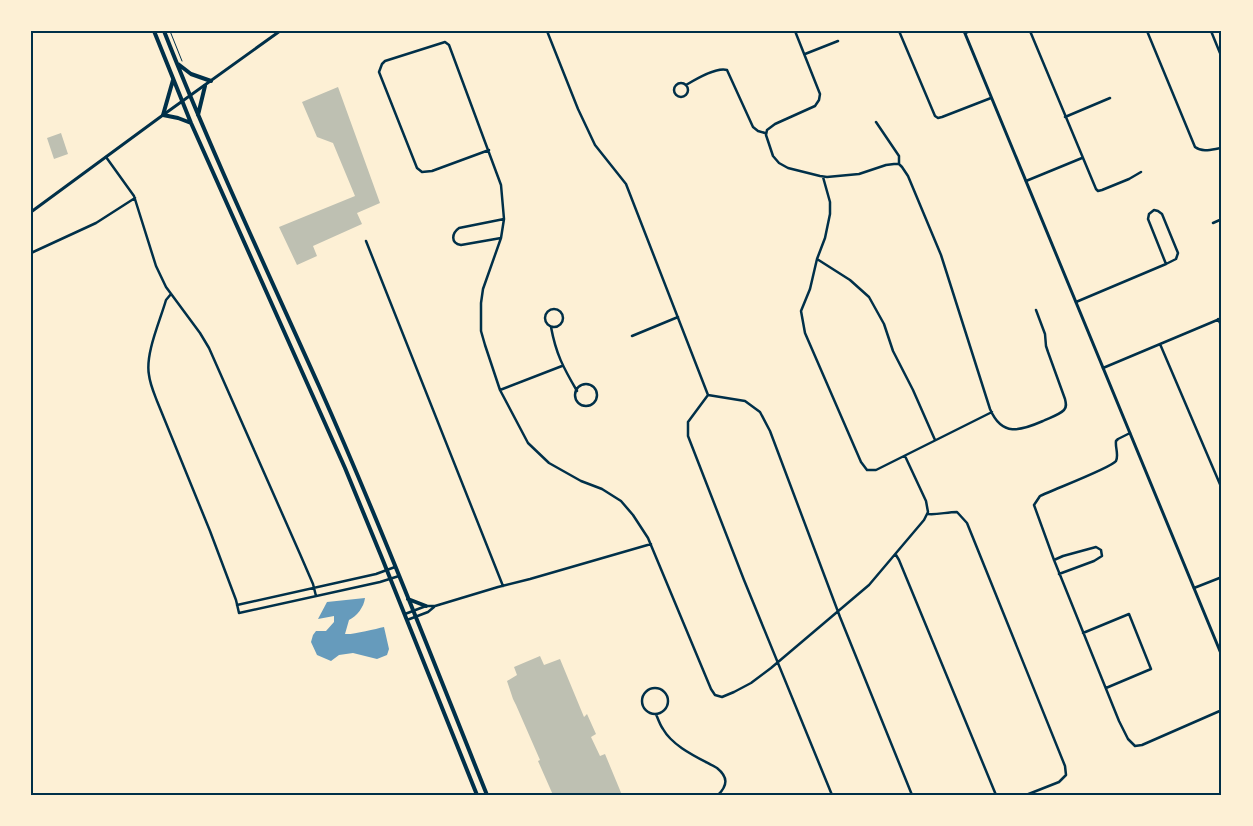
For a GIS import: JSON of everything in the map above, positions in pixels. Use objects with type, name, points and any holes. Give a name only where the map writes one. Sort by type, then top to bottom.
[{"type":"main road","points":[[154,31],[182,102],[367,521],[477,795]]},
{"type":"main road","points":[[164,31],[198,115],[318,386],[399,576],[487,795]]},
{"type":"main road","points":[[176,63],[194,76],[212,80]]},
{"type":"main road","points":[[173,80],[163,115],[191,122]]},
{"type":"main road","points":[[198,115],[205,86]]},
{"type":"main road","points":[[408,599],[426,606]]},
{"type":"street","points":[[31,212],[280,31]]},
{"type":"street","points":[[547,31],[578,109],[595,145],[626,184],[708,395]]},
{"type":"street","points":[[796,31],[820,93],[820,98],[818,103],[812,107],[768,128],[765,133],[771,152],[779,163],[788,168],[822,177],[854,175],[889,164],[898,164],[902,167],[908,176],[941,256],[992,412],[1003,426],[1011,430],[1033,425],[1058,414],[1066,408],[1065,399],[1048,352],[1045,334],[1036,310]]},
{"type":"street","points":[[899,31],[935,116],[938,118],[942,117],[991,98]]},
{"type":"street","points":[[970,31],[964,32],[1222,654]]},
{"type":"street","points":[[1030,31],[1082,158],[1098,191],[1116,185],[1141,172]]},
{"type":"street","points":[[1147,31],[1194,147],[1203,150],[1222,148]]},
{"type":"street","points":[[1211,31],[1222,58]]},
{"type":"street","points":[[805,54],[838,41]]},
{"type":"street","points":[[489,150],[432,171],[422,172],[417,168],[379,72],[382,64],[385,61],[445,42],[449,45],[489,150],[502,185],[504,219],[501,238],[480,303],[481,331],[500,390],[528,443],[549,463],[581,481],[602,489],[621,501],[645,532],[715,695],[722,697],[743,688],[779,661],[869,585],[924,520],[928,514],[925,497],[905,456]]},
{"type":"street","points":[[686,85],[688,90],[686,95],[681,97],[676,94],[674,90],[676,84],[682,83],[686,85],[718,70],[727,70],[753,127],[765,133]]},
{"type":"street","points":[[1065,117],[1110,98]]},
{"type":"street","points":[[876,122],[898,156],[898,164]]},
{"type":"street","points":[[106,157],[135,198],[156,266],[171,294],[209,348],[316,596]]},
{"type":"street","points":[[1026,181],[1082,158]]},
{"type":"street","points":[[822,177],[829,197],[830,210],[825,238],[817,259],[810,289],[801,311],[805,333],[861,462],[867,470],[876,470],[992,412]]},
{"type":"street","points":[[31,254],[96,223],[135,198]]},
{"type":"street","points":[[1076,302],[1166,264],[1176,259],[1178,253],[1162,214],[1158,210],[1154,210],[1149,214],[1148,219],[1166,264]]},
{"type":"street","points":[[501,238],[461,245],[454,241],[453,236],[459,228],[504,219]]},
{"type":"street","points":[[1213,223],[1222,219]]},
{"type":"street","points":[[366,241],[503,586]]},
{"type":"street","points":[[817,259],[850,280],[869,297],[884,324],[935,440]]},
{"type":"street","points":[[171,294],[166,300],[150,350],[149,378],[208,527],[239,613],[399,576]]},
{"type":"street","points":[[551,327],[559,326],[564,319],[563,314],[556,309],[548,311],[546,316],[547,323],[551,327],[554,345],[562,366],[577,391],[576,399],[582,405],[590,405],[596,400],[596,391],[591,385],[582,385],[577,391]]},
{"type":"street","points":[[632,336],[678,317]]},
{"type":"street","points":[[1103,368],[1220,318],[1222,327]]},
{"type":"street","points":[[1160,344],[1222,489]]},
{"type":"street","points":[[500,390],[562,366]]},
{"type":"street","points":[[708,395],[746,401],[760,412],[770,431],[838,611],[912,795]]},
{"type":"street","points":[[708,395],[688,422],[688,436],[744,580],[779,661],[832,795]]},
{"type":"street","points":[[1130,433],[1116,441],[1117,456],[1114,463],[1040,496],[1034,505],[1036,514],[1119,721],[1128,739],[1135,746],[1142,745],[1222,710]]},
{"type":"street","points":[[928,514],[957,512],[967,523],[1065,766],[1066,775],[1059,782],[1026,795]]},
{"type":"street","points":[[405,614],[426,606],[436,606],[651,544]]},
{"type":"street","points":[[1054,560],[1096,546],[1101,550],[1102,556],[1094,561],[1059,574]]},
{"type":"street","points":[[896,555],[900,560],[996,795]]},
{"type":"street","points":[[237,605],[376,574],[395,567]]},
{"type":"street","points":[[1194,588],[1222,577]]},
{"type":"street","points":[[407,620],[428,612],[436,606]]},
{"type":"street","points":[[1084,634],[1129,614],[1137,633],[1151,669],[1106,688]]},
{"type":"street","points":[[655,688],[665,693],[668,701],[666,709],[656,714],[648,712],[643,707],[642,702],[648,690],[655,688]]},
{"type":"street","points":[[656,714],[668,737],[677,745],[723,773],[725,785],[718,795]]},
{"type":"path","points":[[170,31],[188,72]]},
{"type":"water","points":[[365,598],[360,611],[349,620],[345,634],[384,627],[389,649],[387,655],[377,659],[353,653],[339,655],[331,661],[317,655],[311,642],[313,635],[316,631],[326,631],[334,622],[334,616],[318,619],[327,602]]},
{"type":"building","points":[[338,87],[380,203],[357,213],[362,224],[313,246],[317,256],[297,265],[279,227],[355,196],[333,143],[317,137],[302,102]]},
{"type":"building","points":[[61,133],[68,154],[54,159],[47,138]]},
{"type":"building","points":[[540,656],[544,665],[560,659],[584,717],[587,714],[596,734],[591,737],[600,756],[605,754],[622,795],[553,795],[507,681],[517,675],[514,667]]}]
